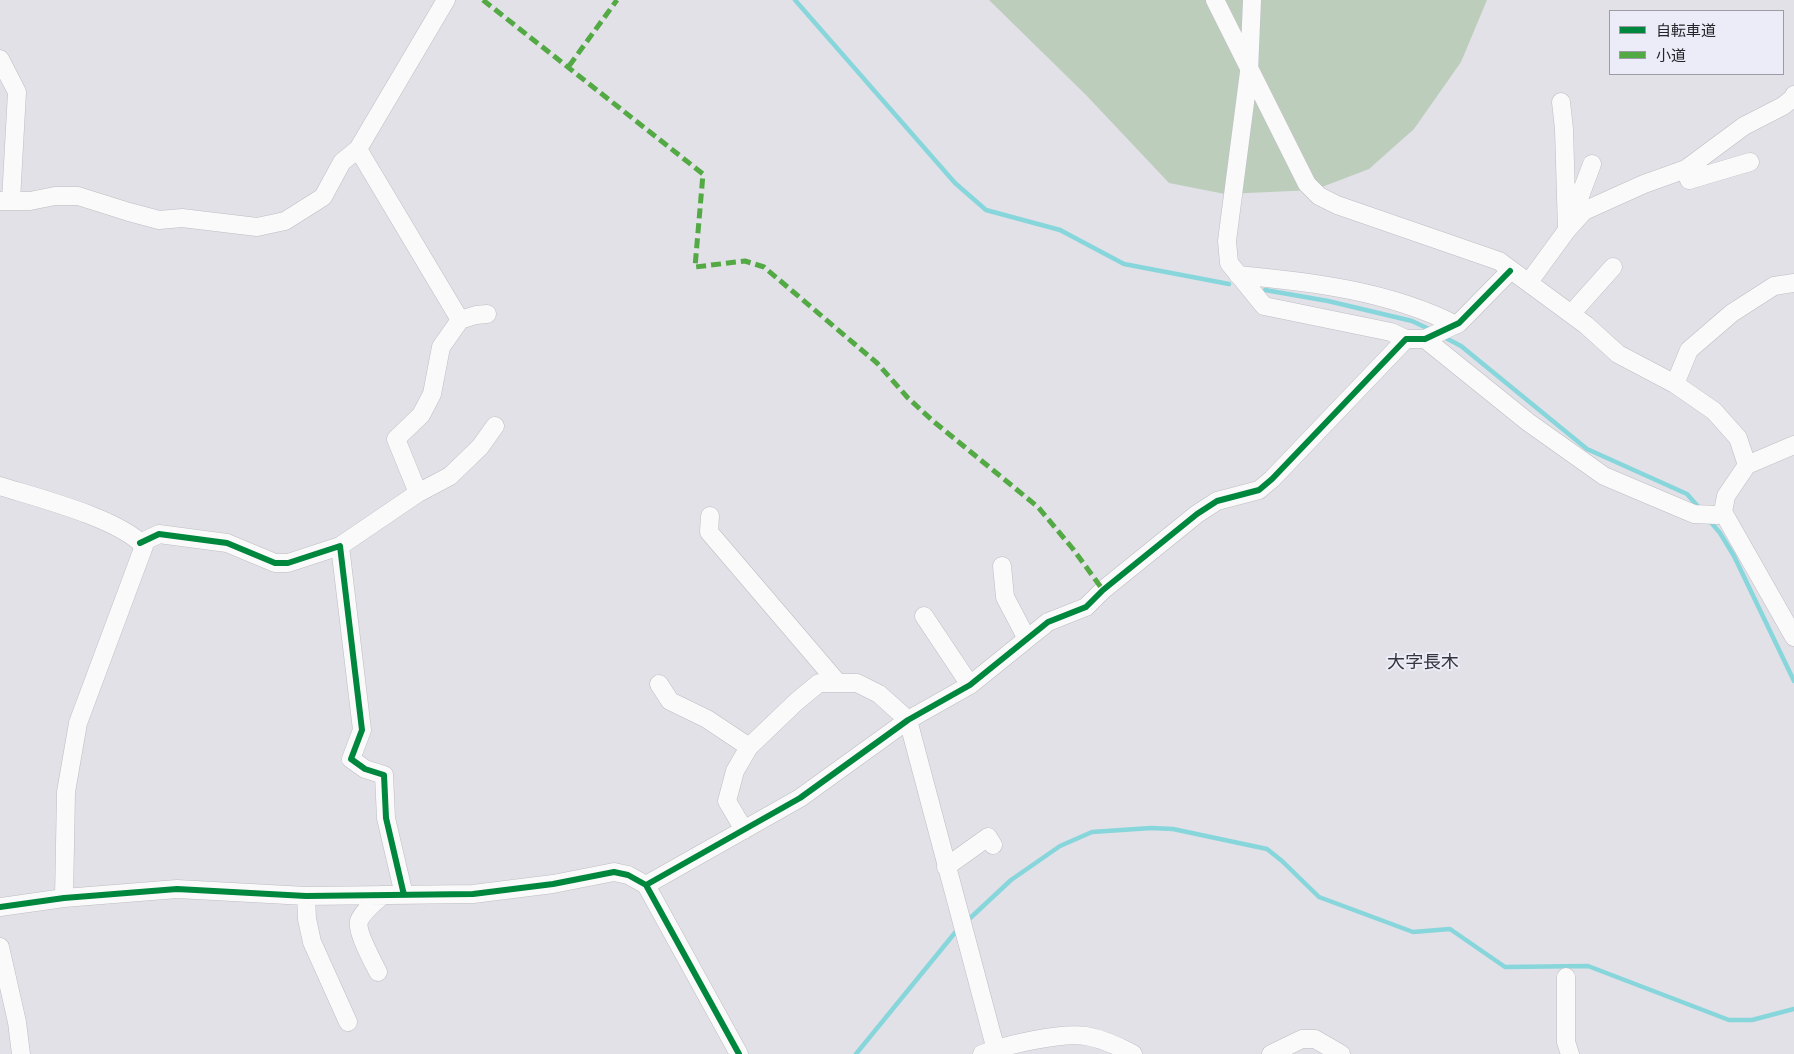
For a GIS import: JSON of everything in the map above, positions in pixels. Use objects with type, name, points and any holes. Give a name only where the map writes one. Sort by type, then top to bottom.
[{"type":"street","points":[[0,59],[16,92],[6,200],[30,201],[55,196],[78,196],[159,220],[182,218],[257,227],[285,221],[323,197],[342,162],[358,149],[446,0]]},
{"type":"street","points":[[1215,0],[1249,72],[1307,184],[1320,196],[1337,205],[1499,261],[1510,271],[1529,282],[1571,314],[1618,354],[1675,384],[1714,411],[1738,438],[1747,465]]},
{"type":"street","points":[[1252,0],[1249,72],[1227,241],[1229,263],[1264,306],[1391,332],[1406,339],[1426,339],[1452,327],[1510,271]]},
{"type":"street","points":[[1689,181],[1744,126],[1783,106],[1794,95]]},
{"type":"street","points":[[1561,102],[1564,130],[1567,230]]},
{"type":"street","points":[[358,149],[460,320]]},
{"type":"street","points":[[1529,282],[1567,230],[1584,211],[1644,184],[1689,181],[1750,162]]},
{"type":"street","points":[[1567,230],[1592,164]]},
{"type":"street","points":[[1571,314],[1613,268]]},
{"type":"street","points":[[1238,275],[1316,283],[1410,305],[1438,316],[1452,327]]},
{"type":"street","points":[[1675,384],[1689,350],[1732,313],[1774,286],[1794,283]]},
{"type":"street","points":[[418,492],[396,439],[421,415],[432,394],[441,347],[460,320],[487,314]]},
{"type":"street","points":[[646,885],[800,798],[908,720],[970,685],[1048,622],[1086,607],[1102,590],[1197,514],[1217,501],[1258,490],[1406,339]]},
{"type":"street","points":[[1426,339],[1528,422],[1604,476],[1694,514],[1720,513]]},
{"type":"street","points":[[140,543],[159,534],[227,543],[275,563],[288,563],[340,546],[418,492],[450,476],[480,447],[495,426]]},
{"type":"street","points":[[1720,513],[1726,496],[1747,465],[1794,445]]},
{"type":"street","points":[[0,486],[95,518],[135,538],[144,546],[78,723],[66,792],[64,898]]},
{"type":"street","points":[[1720,513],[1794,638]]},
{"type":"street","points":[[710,516],[709,532],[838,683]]},
{"type":"street","points":[[340,546],[362,730],[351,759],[365,769],[384,775],[386,818],[404,894]]},
{"type":"street","points":[[1002,566],[1005,597],[1027,639]]},
{"type":"street","points":[[924,616],[970,685]]},
{"type":"street","points":[[744,830],[728,801],[736,771],[749,746],[819,683],[857,683],[879,694],[908,720],[966,940],[993,1053],[1061,1036],[1084,1036],[1108,1042],[1133,1054]]},
{"type":"street","points":[[659,684],[670,701],[707,719],[749,746]]},
{"type":"street","points":[[946,867],[988,837],[993,844]]},
{"type":"street","points":[[0,907],[64,898],[177,889],[306,896],[473,894],[553,884],[614,872],[628,875],[646,885],[739,1054]]},
{"type":"street","points":[[378,972],[358,924],[362,917],[383,895]]},
{"type":"street","points":[[306,896],[307,919],[312,942],[348,1022]]},
{"type":"street","points":[[0,947],[17,1022],[21,1054]]},
{"type":"street","points":[[1566,977],[1566,1042],[1570,1054]]},
{"type":"street","points":[[1271,1054],[1302,1039],[1316,1039],[1341,1054]]},
{"type":"green space","points":[[989,0],[1487,0],[1461,62],[1414,129],[1369,169],[1314,190],[1225,194],[1169,183],[1086,95]]},
{"type":"waterway","points":[[795,0],[955,183],[986,210],[1060,230],[1124,264],[1229,284]]},
{"type":"waterway","points":[[1265,290],[1328,301],[1412,321],[1431,330]]},
{"type":"waterway","points":[[1442,336],[1461,346],[1587,449],[1687,494],[1701,510]]},
{"type":"waterway","points":[[1709,520],[1720,533],[1734,556],[1794,681]]},
{"type":"waterway","points":[[966,922],[1011,880],[1060,846],[1092,832],[1151,828],[1173,829],[1267,849],[1319,897],[1413,932],[1450,929],[1505,967],[1588,966],[1729,1020],[1752,1020],[1794,1009]]},
{"type":"waterway","points":[[856,1054],[958,929]]},
{"type":"marked path","points":[[483,0],[703,174],[695,267],[745,261],[764,267],[877,363],[908,398],[933,421],[1038,507],[1073,549],[1103,590]]},
{"type":"marked path","points":[[569,66],[617,0]]},
{"type":"cycle path","points":[[646,885],[800,798],[908,720],[970,685],[1048,622],[1086,607],[1103,590],[1197,514],[1217,501],[1259,490],[1272,479],[1406,339],[1425,339],[1459,323],[1510,271]]},
{"type":"cycle path","points":[[140,543],[159,534],[227,543],[275,563],[288,563],[340,546],[362,730],[351,759],[365,769],[384,775],[386,818],[404,895]]},
{"type":"cycle path","points":[[0,907],[64,898],[177,889],[306,896],[473,894],[553,884],[614,872],[628,875],[646,885],[739,1054]]},
{"type":"district","name":"大字長木","points":[[1423,663]]}]
